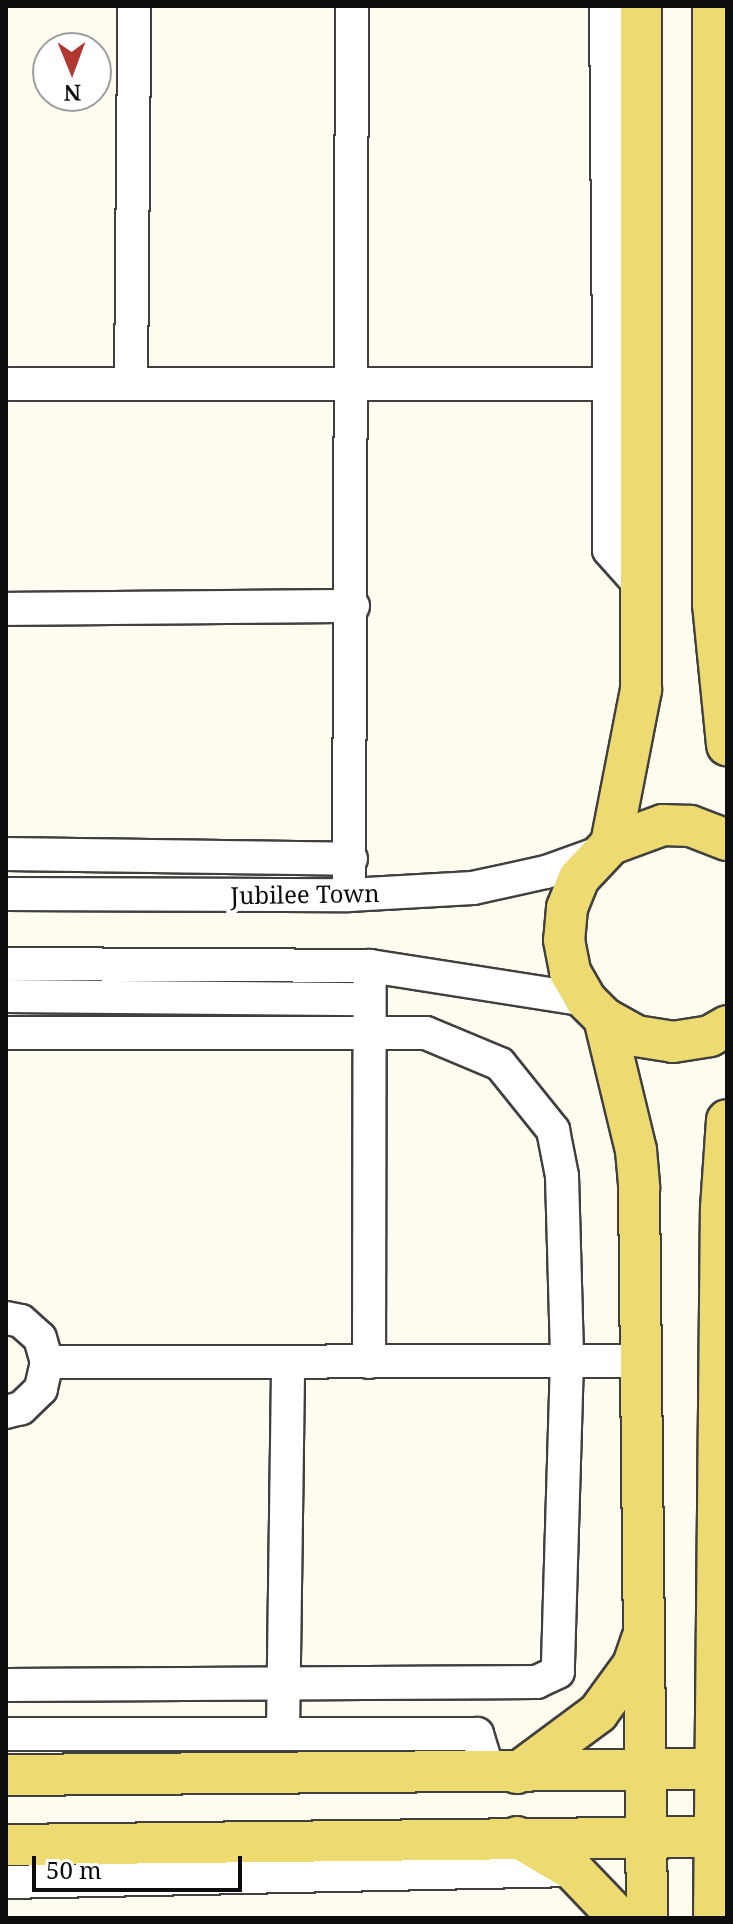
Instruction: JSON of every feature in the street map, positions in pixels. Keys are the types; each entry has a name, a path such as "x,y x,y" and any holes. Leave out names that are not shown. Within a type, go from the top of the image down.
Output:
{"main road":[{"path":"641,6 640,704 605,848 571,898 564,940 570,972 595,1009 636,1150 643,1361 647,1918"},
{"path":"713,6 720,604 727,745"},
{"path":"605,848 663,825 690,826 727,840"},
{"path":"595,1009 636,1036 673,1042 710,1036 727,1026"},
{"path":"714,1918 712,1769 727,1120"},
{"path":"503,1773 598,1713 633,1665 644,1632"},
{"path":"6,1775 648,1772 712,1769"},
{"path":"6,1845 645,1834 713,1837"},
{"path":"517,1837 573,1870 619,1918"}],"street":[{"path":"131,384 134,6"},
{"path":"349,895 353,606 350,387 352,6"},
{"path":"606,6 609,550 642,587"},
{"path":"6,384 350,387 609,384"},
{"path":"6,609 353,606"},
{"name":"Jubilee Town","path":"6,894 349,895 513,881 605,848"},
{"path":"6,854 351,859"},
{"path":"6,964 370,966 595,1009"},
{"path":"369,1362 370,966"},
{"path":"6,996 368,1015 426,1033 500,1064 553,1130 562,1176 567,1360 558,1672 537,1682 6,1685"},
{"path":"6,1033 368,1015"},
{"path":"6,1318 21,1321 40,1338 47,1362 41,1389 21,1408 6,1412"},
{"path":"47,1362 288,1366 369,1362 643,1361"},
{"path":"283,1731 288,1366"},
{"path":"6,1734 283,1731 477,1734 503,1773"},
{"path":"6,1882 573,1870"}]}
